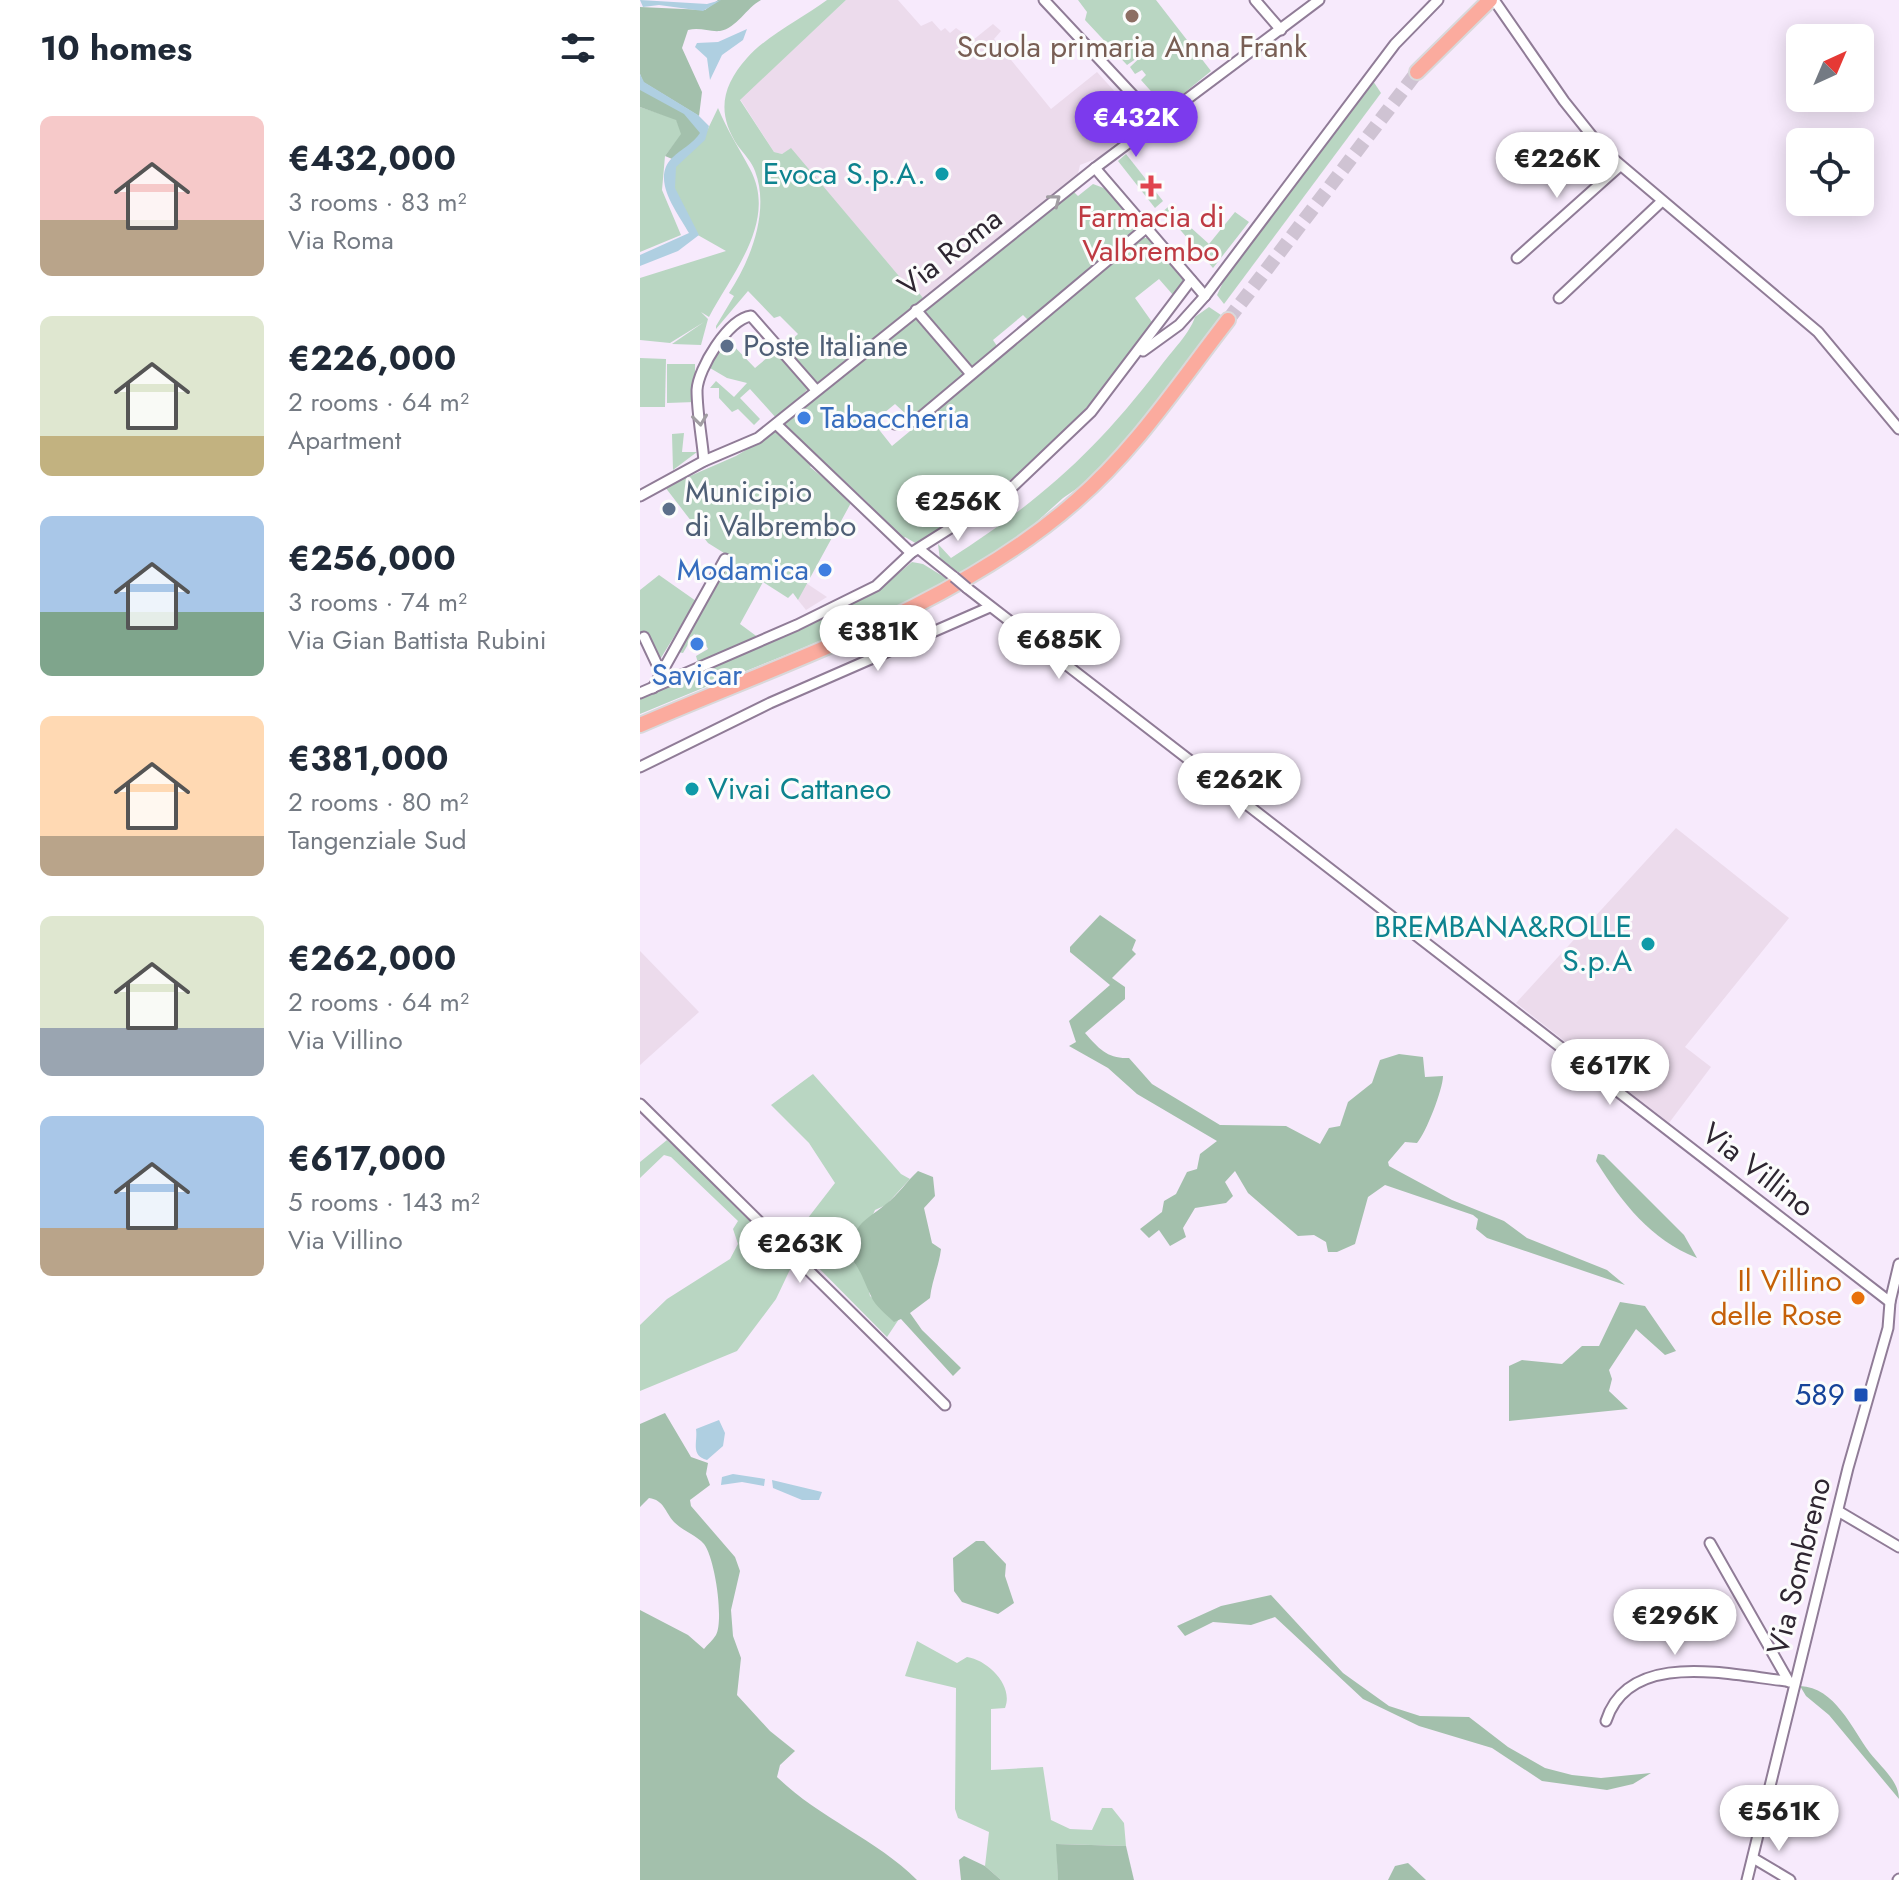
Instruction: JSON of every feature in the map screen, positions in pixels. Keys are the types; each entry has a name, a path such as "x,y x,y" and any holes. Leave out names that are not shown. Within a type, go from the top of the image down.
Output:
{"highway":[{"path":"1417,72 1495,2"},
{"path":"640,725 911,608 972,576 1028,540 1078,499 1130,447 1228,320"}],"street":[{"path":"1044,0 1158,122"},
{"path":"1255,0 1265,7 1281,30"},
{"name":"Via Roma","path":"640,496 704,461 758,438 1095,168 1319,0"},
{"path":"1133,357 1179,325 1205,296 1395,44 1438,0"},
{"path":"1495,2 1590,136 1661,202 1818,332 1899,429"},
{"path":"1517,258 1620,166"},
{"path":"1095,168 1205,296"},
{"path":"1559,298 1661,202"},
{"path":"895,424 916,421 1146,228"},
{"path":"640,693 797,625 876,586 915,551 1006,493 1038,466 1091,412 1191,280"},
{"path":"916,310 971,374"},
{"path":"704,461 699,379 725,334 743,317 751,316 816,390"},
{"name":"Via Villino","path":"776,424 915,551 1893,1308"},
{"path":"653,688 725,559"},
{"path":"640,767 770,703 990,607"},
{"path":"644,637 661,673"},
{"path":"640,1104 945,1405"},
{"name":"Via Sombreno","path":"1747,1880 1790,1682 1888,1328 1899,1264"},
{"path":"1838,1511 1899,1547"},
{"path":"1710,1543 1790,1682"},
{"path":"1606,1721 1612,1702 1642,1679 1656,1674 1721,1675 1790,1682"},
{"path":"1753,1858 1790,1880"}],"shaded area":[{"path":"846,0 898,0 921,26 932,21 941,31 945,28 950,33 956,28 973,40 993,24 1001,31 994,39 1051,109 1097,72 1127,105 1131,102 1144,120 1098,158 1080,165 1077,178 923,298 908,279 904,282 791,149 782,154 774,152 740,99"},
{"path":"806,583 827,597 806,610 798,600"},
{"path":"1676,828 1789,918 1685,1047 1711,1067 1669,1123 1516,1003"},
{"path":"640,951 699,1012 640,1065"}],"green space":[{"path":"718,0 761,0 726,29 688,30 682,48 702,92 699,116 643,82 640,74 640,7 705,10"},
{"path":"827,0 846,0 740,100 774,152 782,154 791,148 904,282 908,279 923,298 816,384 785,346 798,334 780,316 774,318 748,291 716,329 716,326 734,296 729,293 751,250 760,202 754,168 738,146 727,122 727,89 739,68 755,50"},
{"path":"1078,0 1156,0 1211,71 1166,108 1141,80 1146,75 1142,70 1135,74 1130,67 1146,52 1127,65 1085,20 1087,12"},
{"path":"1373,81 1381,93 1224,304 1217,295 1228,272"},
{"path":"640,86 688,111 706,133 677,161 665,156 681,134 676,120 640,107"},
{"path":"640,107 676,119 682,134 665,156 662,190 681,235 640,252"},
{"path":"718,108 757,188 759,208 749,246 709,317 701,312 708,319 701,345 672,344 704,322 670,343 640,340 640,278 726,251 696,234 674,198 671,171 704,137"},
{"path":"1126,154 1163,201 1155,208 1118,161"},
{"path":"1093,184 1109,190 1140,228 1028,320 1023,315 993,340 997,346 916,416 908,416 895,404 873,422 892,446 1143,238 1150,238 1186,280 1173,295 1159,279 1135,298 1152,322 1117,372 1047,453 926,541 917,544 905,537 901,541 866,507 869,504 784,424 1073,191 1078,196"},
{"path":"1168,207 1209,244 1235,212 1249,222 1213,268 1170,218 1160,214"},
{"path":"1209,307 1221,315 1133,433 1085,483 1063,498 1021,536 961,574 940,560 938,544 951,558 1012,516 1065,473 1113,425 1180,342 1195,317"},
{"path":"726,338 755,368 774,352 809,388 777,419 750,389 740,398 760,419 754,425 738,409 732,412 719,398 719,388 710,388 716,381 734,397 747,383 727,378 710,368 714,350"},
{"path":"640,358 666,359 665,407 640,407"},
{"path":"667,364 695,364 695,402 667,403"},
{"path":"777,431 813,464 810,467 852,501 798,600 793,593 788,598 763,582 740,624 759,638 698,663 696,656 708,649 703,639 694,634 683,653 678,652 732,558 708,543 665,487 736,456"},
{"path":"684,433 682,452 697,452 673,470 672,434"},
{"path":"912,562 923,564 949,580 835,635 640,714 640,698 810,625 881,588"},
{"path":"659,575 696,601 659,661 646,633 640,636 640,590"},
{"path":"1100,915 1136,940 1132,950 1136,954 1112,978 1125,987 1125,999 1085,1033 1104,1052 1129,1058 1152,1084 1220,1125 1286,1126 1320,1144 1329,1128 1340,1126 1348,1102 1372,1083 1380,1060 1399,1054 1423,1057 1425,1077 1443,1076 1440,1091 1421,1138 1417,1143 1405,1142 1388,1162 1389,1166 1452,1200 1504,1221 1527,1238 1607,1270 1625,1285 1487,1238 1476,1229 1478,1219 1473,1215 1385,1185 1368,1197 1355,1244 1337,1252 1328,1252 1326,1242 1314,1235 1298,1236 1248,1193 1235,1171 1225,1182 1233,1196 1226,1203 1195,1208 1183,1228 1186,1237 1170,1246 1159,1230 1149,1238 1140,1229 1162,1212 1164,1201 1176,1194 1187,1172 1197,1169 1200,1154 1217,1141 1137,1094 1108,1068 1069,1046 1076,1042 1069,1021 1110,985 1070,952 1070,947"},
{"path":"813,1074 901,1174 910,1179 886,1205 875,1210 852,1260 866,1278 870,1296 899,1319 887,1337 791,1240 835,1183 809,1143 771,1105"},
{"path":"667,1140 795,1259 776,1299 737,1351 640,1391 640,1325 667,1299 730,1259 738,1244 733,1229 738,1221 671,1157 664,1155 640,1178 640,1162"},
{"path":"1598,1154 1604,1155 1684,1235 1697,1258 1665,1241 1627,1206 1596,1161"},
{"path":"918,1171 933,1177 935,1196 924,1208 932,1243 941,1249 930,1298 910,1313 922,1330 961,1368 953,1376 901,1319 894,1322 878,1307 852,1260 856,1231"},
{"path":"1620,1302 1645,1306 1676,1351 1665,1355 1636,1329 1609,1370 1612,1379 1609,1391 1628,1409 1509,1421 1509,1366 1522,1360 1562,1364 1582,1346 1599,1346"},
{"path":"665,1413 691,1457 708,1463 706,1474 710,1485 690,1500 691,1506 735,1557 740,1571 731,1610 733,1636 741,1658 737,1695 770,1731 795,1751 780,1765 777,1777 811,1805 884,1852 917,1880 640,1880 640,1610 688,1635 704,1649 716,1635 719,1616 715,1575 704,1544 674,1522 658,1501 649,1498 640,1507 640,1424"},
{"path":"976,1541 984,1541 1006,1564 1005,1576 1014,1603 998,1614 962,1602 954,1591 953,1558"},
{"path":"1271,1595 1343,1673 1389,1706 1420,1716 1469,1717 1508,1747 1545,1768 1572,1775 1601,1778 1651,1773 1633,1784 1607,1790 1542,1781 1492,1748 1419,1726 1363,1699 1275,1617 1251,1625 1213,1622 1185,1636 1177,1626 1221,1606"},
{"path":"917,1641 957,1663 967,1657 975,1659 991,1669 1002,1683 1006,1691 1005,1708 991,1709 991,1770 1043,1767 1051,1820 1070,1829 1092,1830 1102,1808 1112,1808 1124,1823 1126,1846 1057,1844 1058,1880 1001,1880 985,1866 989,1832 958,1818 955,1809 956,1688 905,1676"},
{"path":"1800,1686 1812,1688 1833,1701 1893,1780 1899,1799 1829,1715 1806,1696"},
{"path":"1056,1844 1126,1846 1134,1880 1058,1880"},
{"path":"964,1856 985,1866 1001,1880 961,1880 959,1860"},
{"path":"1408,1863 1426,1880 1388,1880 1395,1866"}],"water":[{"path":"640,0 707,4 721,0 703,11 659,5 643,7"},
{"path":"747,29 743,40 722,55 710,80 707,58 695,47 697,43 718,42"},
{"path":"640,74 644,82 698,115 709,126 705,140 676,167 675,188 699,235 678,251 640,266 640,255 689,233 668,197 664,176 672,158 700,133 684,114 640,90"},
{"path":"719,1420 725,1433 723,1446 707,1460 698,1455 696,1429"},
{"path":"733,1474 765,1479 764,1486 742,1482 721,1485 722,1477"},
{"path":"772,1480 822,1492 819,1500 802,1500 773,1488"}],"tunnel":[{"path":"1228,320 1417,72"}],"place":[{"name":"Scuola primaria Anna Frank","path":"1132,16"},
{"name":"Evoca S.p.A.","path":"942,174"},
{"name":"Farmacia di Valbrembo","path":"1151,186"},
{"name":"Poste Italiane","path":"727,346"},
{"name":"Tabaccheria","path":"804,418"},
{"name":"Municipio di Valbrembo","path":"669,509"},
{"name":"Modamica","path":"825,570"},
{"name":"Savicar","path":"697,644"},
{"name":"Vivai Cattaneo","path":"692,789"},
{"name":"BREMBANA&ROLLE S.p.A","path":"1648,944"},
{"name":"Il Villino delle Rose","path":"1858,1298"},
{"name":"589","path":"1861,1395"}]}
